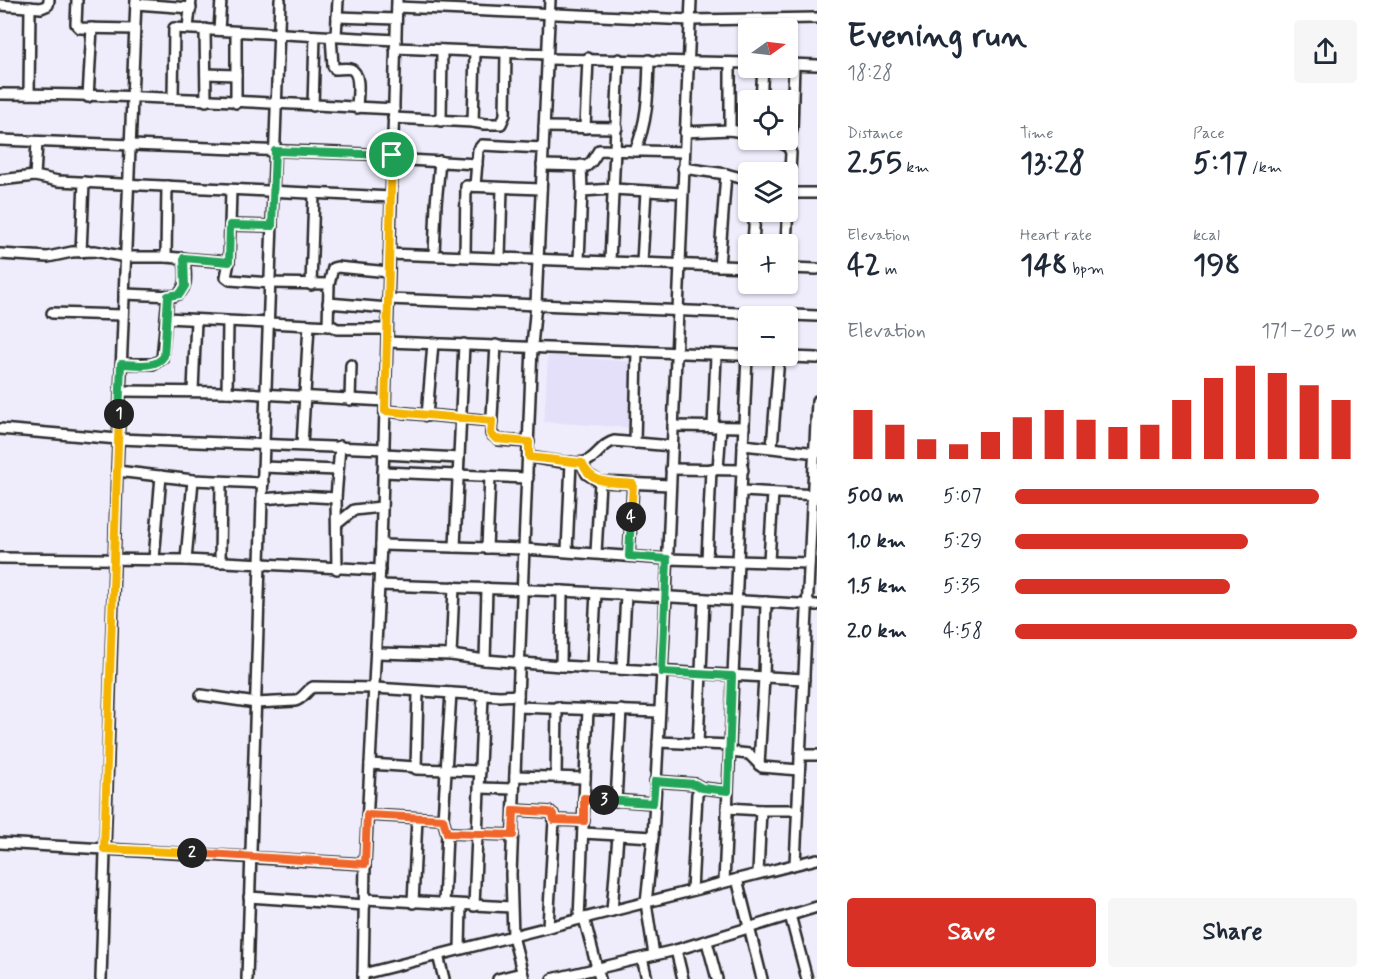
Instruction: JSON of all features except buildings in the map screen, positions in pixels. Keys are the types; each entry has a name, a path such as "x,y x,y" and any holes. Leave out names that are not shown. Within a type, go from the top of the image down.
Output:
{"street":[{"path":"0,5 45,7 49,0"},
{"path":"77,0 76,24 80,28 135,29"},
{"path":"219,30 221,0"},
{"path":"247,979 280,0"},
{"path":"338,0 333,66 335,69 350,69 355,73 357,108"},
{"path":"498,979 523,976 513,936 511,907 514,776 532,346 536,304 550,0"},
{"path":"654,955 646,903 653,837 653,803 666,598 691,0"},
{"path":"101,979 118,438 136,2 191,4 188,28"},
{"path":"817,18 690,20 549,14 397,3 381,545 367,815 363,976 460,949 817,859"},
{"path":"29,94 30,7"},
{"path":"337,17 396,19"},
{"path":"88,97 92,28"},
{"path":"173,98 174,28 334,36 442,50 738,63"},
{"path":"205,28 206,101"},
{"path":"236,32 236,103"},
{"path":"313,106 315,36"},
{"path":"441,121 442,50"},
{"path":"473,122 475,52"},
{"path":"0,94 173,98 357,108 441,121 501,124 504,120 506,52"},
{"path":"585,128 588,58"},
{"path":"610,261 620,59"},
{"path":"635,151 643,134 647,109 649,60"},
{"path":"730,63 730,130"},
{"path":"798,64 817,65"},
{"path":"206,74 236,75"},
{"path":"544,127 617,128"},
{"path":"685,132 738,131"},
{"path":"0,140 275,151 477,164"},
{"path":"34,176 37,142"},
{"path":"475,186 478,150 485,144 543,148"},
{"path":"542,165 587,166 599,150 684,152"},
{"path":"434,255 440,161"},
{"path":"579,259 581,165"},
{"path":"683,168 738,177"},
{"path":"719,266 726,174"},
{"path":"0,180 34,176 58,181 391,197"},
{"path":"81,252 84,182"},
{"path":"166,257 167,186"},
{"path":"465,256 466,186 541,189"},
{"path":"500,257 502,188"},
{"path":"582,191 613,189 682,193"},
{"path":"231,190 229,262 226,274 230,280 270,284 329,284"},
{"path":"642,262 646,191"},
{"path":"798,194 817,193"},
{"path":"311,285 314,194"},
{"path":"230,225 272,226"},
{"path":"0,254 48,256 94,251 126,257 166,257 229,262"},
{"path":"389,254 579,259 738,267"},
{"path":"124,294 168,296 180,294 185,286 184,258"},
{"path":"327,326 330,271 333,268 389,272"},
{"path":"798,268 817,269"},
{"path":"121,364 153,364 162,359 168,296"},
{"path":"328,303 536,304 817,316"},
{"path":"52,312 123,315"},
{"path":"166,318 332,326 337,329 387,329"},
{"path":"193,391 196,320"},
{"path":"227,392 228,322"},
{"path":"302,445 309,325"},
{"path":"387,342 738,356"},
{"path":"427,416 433,343"},
{"path":"455,547 464,344"},
{"path":"496,345 491,434 496,439 529,442"},
{"path":"635,443 638,351"},
{"path":"707,560 717,427 716,355"},
{"path":"798,358 817,358"},
{"path":"350,400 351,365"},
{"path":"724,882 747,366"},
{"path":"772,447 778,366"},
{"path":"120,391 227,392 350,400 427,416 492,421"},
{"path":"795,864 805,649 812,605 817,401"},
{"path":"673,426 744,427"},
{"path":"0,429 118,438 340,446 459,458"},
{"path":"529,457 582,463 609,442 672,446"},
{"path":"743,445 816,453"},
{"path":"338,569 336,498 340,446"},
{"path":"567,551 571,462"},
{"path":"582,463 587,474 600,482 670,485"},
{"path":"263,467 338,470"},
{"path":"671,469 743,470"},
{"path":"117,471 193,480 263,483"},
{"path":"383,472 528,478"},
{"path":"154,559 161,476"},
{"path":"488,548 490,477"},
{"path":"186,560 193,480"},
{"path":"220,562 221,482"},
{"path":"596,553 600,482"},
{"path":"629,556 633,484"},
{"path":"742,491 773,493 815,500"},
{"path":"769,561 773,493"},
{"path":"262,498 299,496 336,498"},
{"path":"338,524 354,510 381,507"},
{"path":"381,545 567,551 667,559 769,561 812,566"},
{"path":"0,558 186,560 380,570"},
{"path":"379,585 562,591 812,605"},
{"path":"452,655 454,587"},
{"path":"485,660 487,588"},
{"path":"561,666 562,591"},
{"path":"592,668 596,594"},
{"path":"622,669 626,595"},
{"path":"698,744 704,599"},
{"path":"759,765 766,602"},
{"path":"805,649 817,650"},
{"path":"377,653 452,655 561,666 804,679"},
{"path":"201,695 256,703 299,700 313,687 375,688 483,696 519,695"},
{"path":"415,767 418,692"},
{"path":"444,904 447,833 443,819 451,693"},
{"path":"474,906 483,696"},
{"path":"518,707 659,712"},
{"path":"556,777 557,708"},
{"path":"588,709 581,918 600,979"},
{"path":"616,801 621,710"},
{"path":"658,742 730,748 749,754 762,767 799,770"},
{"path":"800,754 817,756"},
{"path":"370,764 415,767 418,770 480,771"},
{"path":"514,776 585,778"},
{"path":"655,781 695,784 702,788 728,791"},
{"path":"480,788 514,789"},
{"path":"692,890 697,794 702,788"},
{"path":"584,798 653,803"},
{"path":"727,808 797,810"},
{"path":"514,810 553,814 548,927"},
{"path":"758,873 761,810"},
{"path":"367,815 443,819"},
{"path":"413,903 417,818"},
{"path":"554,820 584,821"},
{"path":"447,833 513,835"},
{"path":"583,833 653,837"},
{"path":"612,910 618,836"},
{"path":"0,843 365,864"},
{"path":"737,879 762,979"},
{"path":"249,897 511,907"},
{"path":"460,949 461,905"},
{"path":"558,978 707,942 749,926 817,907"},
{"path":"790,915 807,979"},
{"path":"707,942 717,979"},
{"path":"676,950 683,979"},
{"path":"438,955 444,979"},
{"path":"642,958 647,979"}],"shaded area":[{"path":"548,355 635,362 635,428 544,422"}],"route":[{"path":"275,151 392,155 385,411 492,421 491,434 494,438 529,442 529,457 582,463 587,474 600,482 633,484 629,556 667,559 662,672 732,676 728,791 702,788 695,784 655,781 653,803 584,798 584,821 554,820 553,814 549,812 514,810 513,835 447,833 443,819 367,815 365,864 104,849 121,364 153,364 158,363 164,356 168,296 180,294 183,291 185,286 184,258 229,262 230,225 272,226 275,151"}]}
